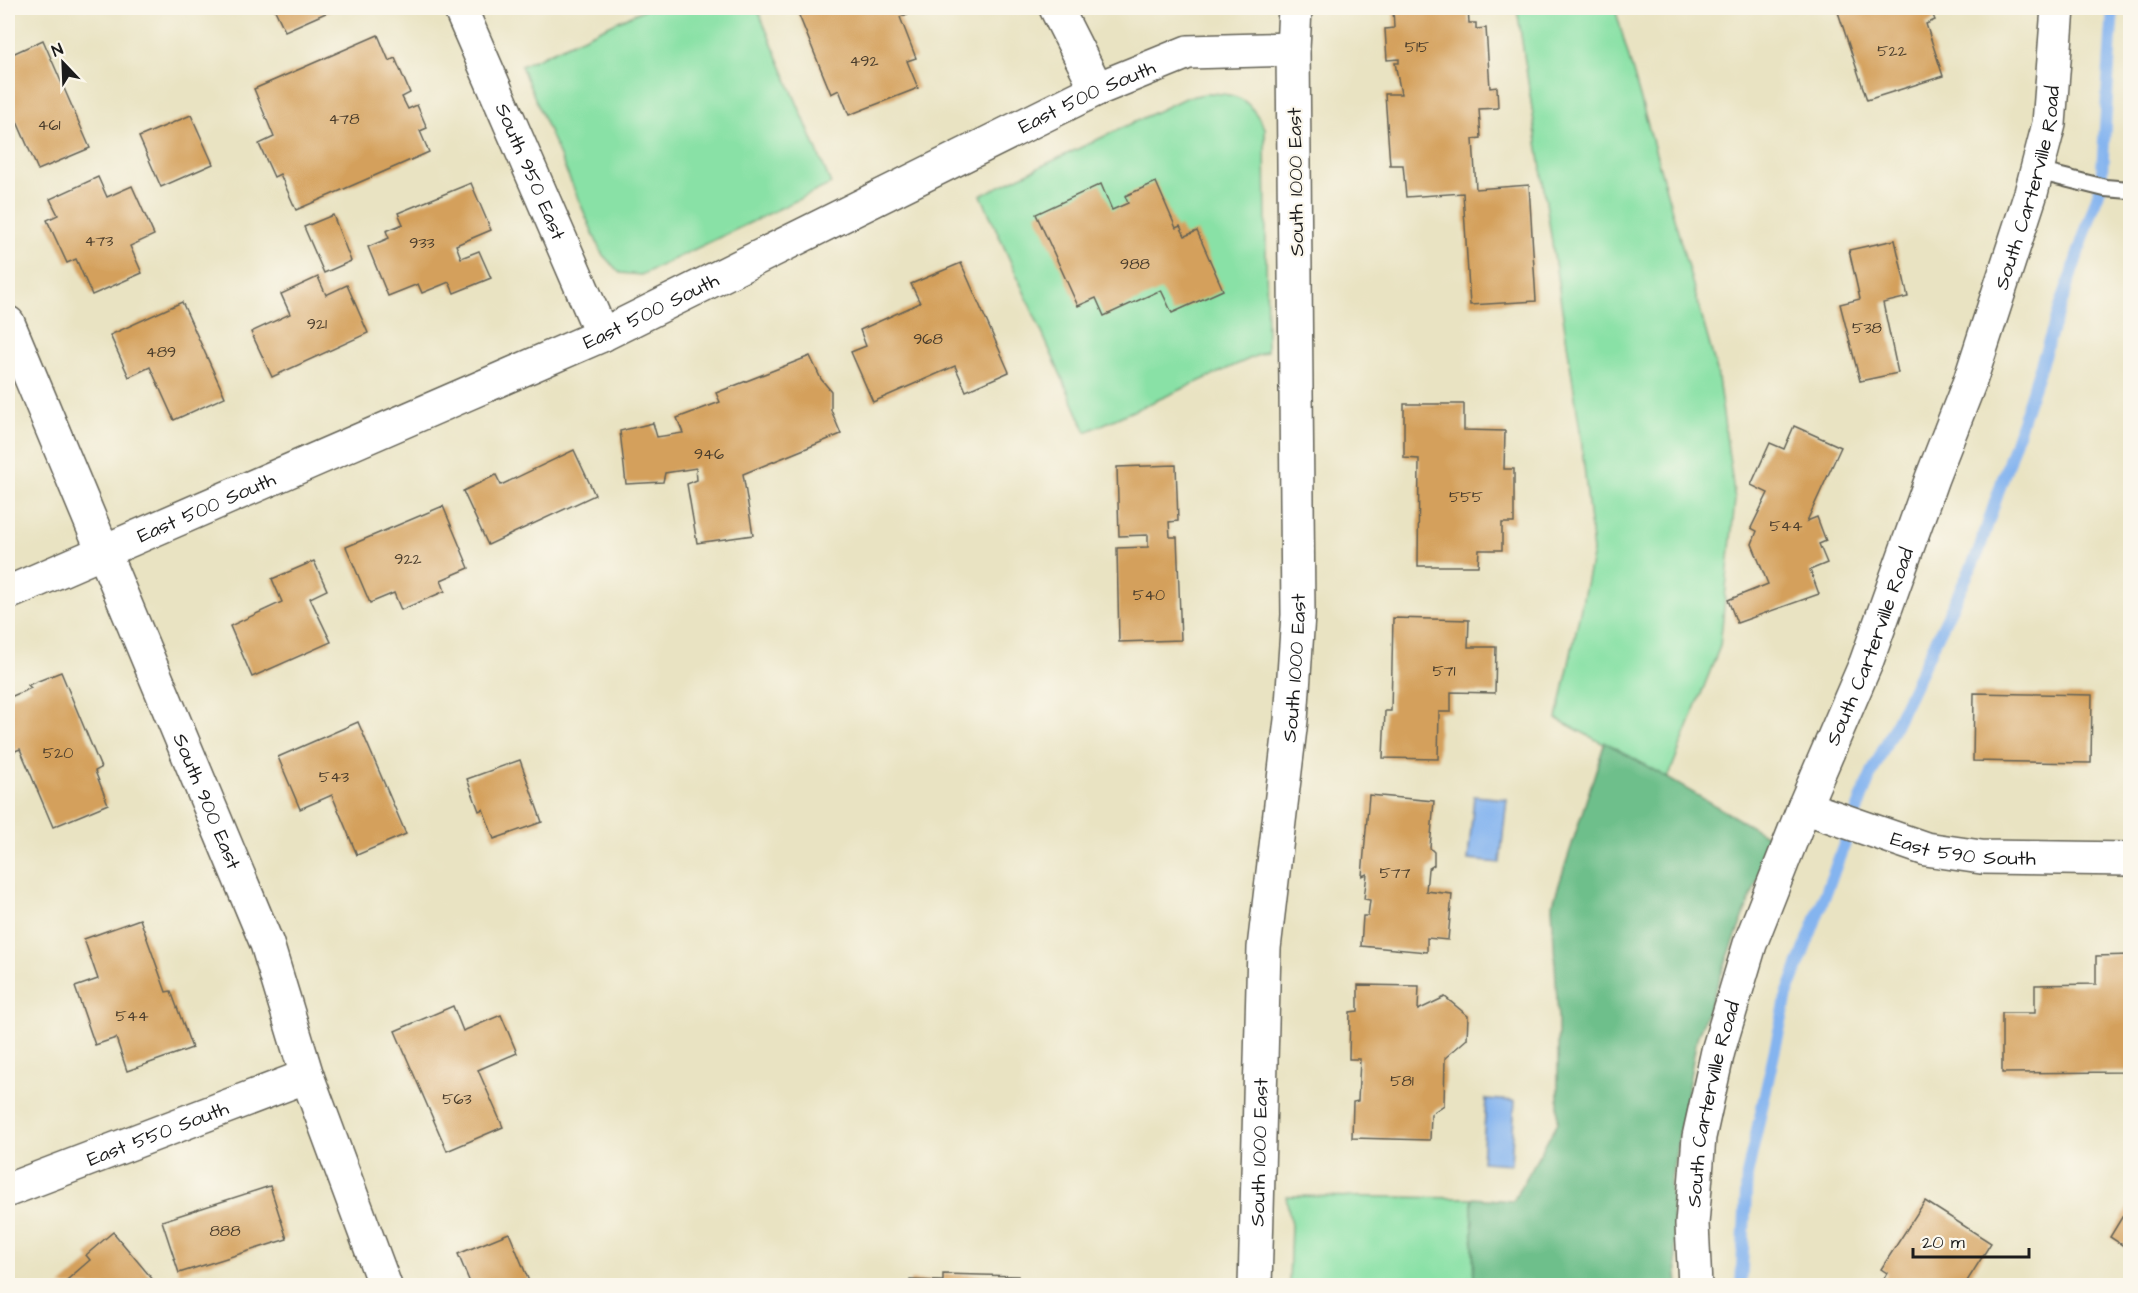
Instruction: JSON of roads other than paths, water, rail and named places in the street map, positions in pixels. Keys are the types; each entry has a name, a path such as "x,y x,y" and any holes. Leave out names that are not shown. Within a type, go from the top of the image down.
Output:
{"street":[{"name":"South 950 East","path":"460,8 602,335"},
{"path":"1056,8 1097,89"},
{"name":"South 1000 East","path":"1255,1286 1264,948 1291,720 1298,615 1293,49 1295,8"},
{"name":"South Carterville Road","path":"1695,1286 1692,1224 1699,1137 1718,1051 1750,944 1804,807 1866,663 1932,478 1970,381 2037,171 2049,124 2058,8"},
{"name":"East 500 South","path":"8,593 602,335 1097,89 1188,52 1293,49"},
{"name":"South 900 East","path":"8,323 267,944 308,1076 385,1286"},
{"name":"East 590 South","path":"1804,807 1926,849 1981,857 2130,859"},
{"name":"East 550 South","path":"8,1190 308,1076"}],"lane":[{"path":"2037,171 2111,189 2130,190"}],"water":[{"path":"1474,796 1507,799 1500,863 1468,860"},
{"path":"1486,1099 1515,1101 1511,1164 1482,1162"}],"waterway":[{"path":"1741,1286 1747,1175 1787,995 1869,779 1978,553 2101,185 2113,8"}]}
